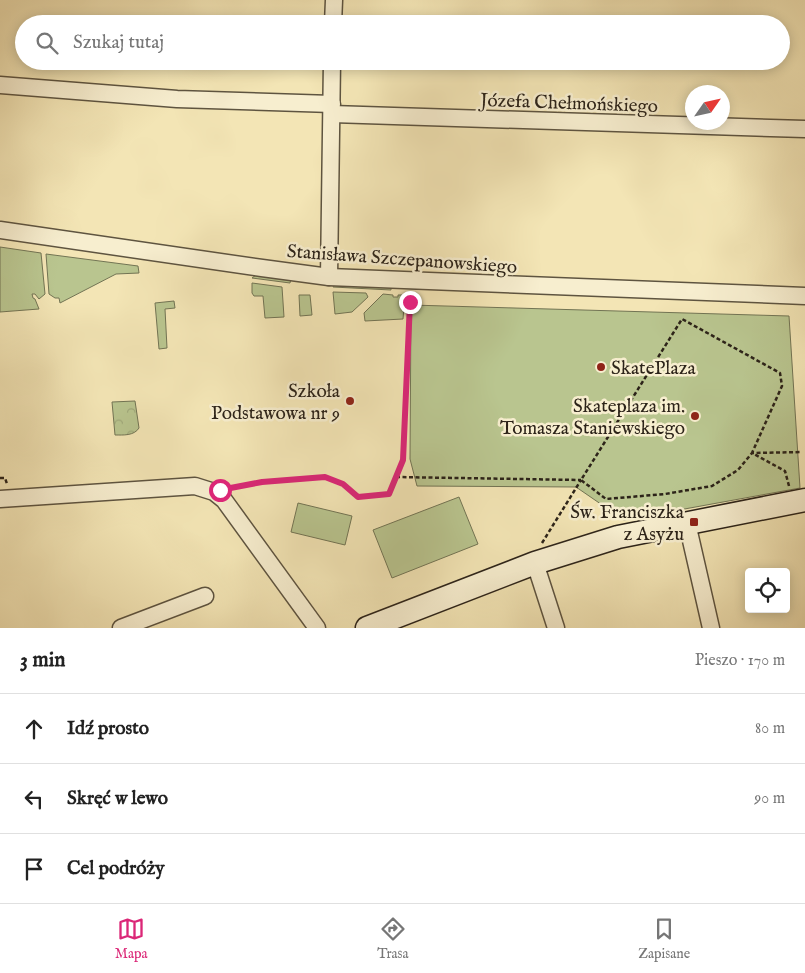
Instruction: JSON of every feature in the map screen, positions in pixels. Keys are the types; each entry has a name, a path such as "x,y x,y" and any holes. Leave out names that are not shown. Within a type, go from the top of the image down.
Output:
{"street":[{"path":"333,15 334,0"},
{"path":"329,277 332,70"},
{"name":"Józefa Chełmońskiego","path":"0,85 332,109 805,129"},
{"name":"Stanisława Szczepanowskiego","path":"0,230 329,277 805,296"},
{"path":"5,494 195,486 214,492 224,500 317,628"},
{"path":"367,628 536,556 688,523 797,494"},
{"path":"688,523 712,628"},
{"path":"536,556 556,628"},
{"path":"121,628 204,596"}],"path":[{"path":"229,488 262,482 325,477 343,484 358,497 389,494 403,460 410,302"},
{"path":"396,477 581,480 606,499 665,494 712,486 738,470 752,453 782,386 780,373 682,319 581,480 536,556"},
{"path":"752,453 802,452"},
{"path":"752,453 785,471 797,494"},
{"path":"0,478 5,478 5,494"}],"green space":[{"path":"0,247 41,253 45,294 39,299 35,294 32,294 39,309 0,312"},
{"path":"46,254 138,266 139,273 116,274 60,303 59,298 49,294"},
{"path":"256,275 291,279 290,283 252,278"},
{"path":"252,283 282,287 284,317 265,318 263,296 254,296 252,293"},
{"path":"334,284 391,287 391,290 333,287"},
{"path":"333,292 366,293 368,297 352,312 335,314"},
{"path":"383,294 393,295 393,297 405,295 403,319 365,321 364,313"},
{"path":"299,295 310,295 312,315 300,316"},
{"path":"174,301 175,308 165,309 167,348 159,349 155,303"},
{"name":"SkatePlaza","path":"411,305 789,316 800,488 624,520 576,487 417,486 410,459"},
{"path":"135,401 139,428 131,434 115,435 112,402"},
{"path":"459,497 478,544 392,578 373,530"},
{"path":"298,503 352,516 345,545 291,532"}],"place":[{"name":"SkatePlaza","path":"601,367"},
{"name":"Szkoła Podstawowa nr 9","path":"350,401"},
{"name":"Skateplaza im. Tomasza Staniewskiego","path":"695,416"},
{"name":"Św. Franciszka z Asyżu","path":"694,522"}],"route":[{"path":"220,490 262,482 325,477 343,484 358,497 389,494 403,460 410,302"}]}
